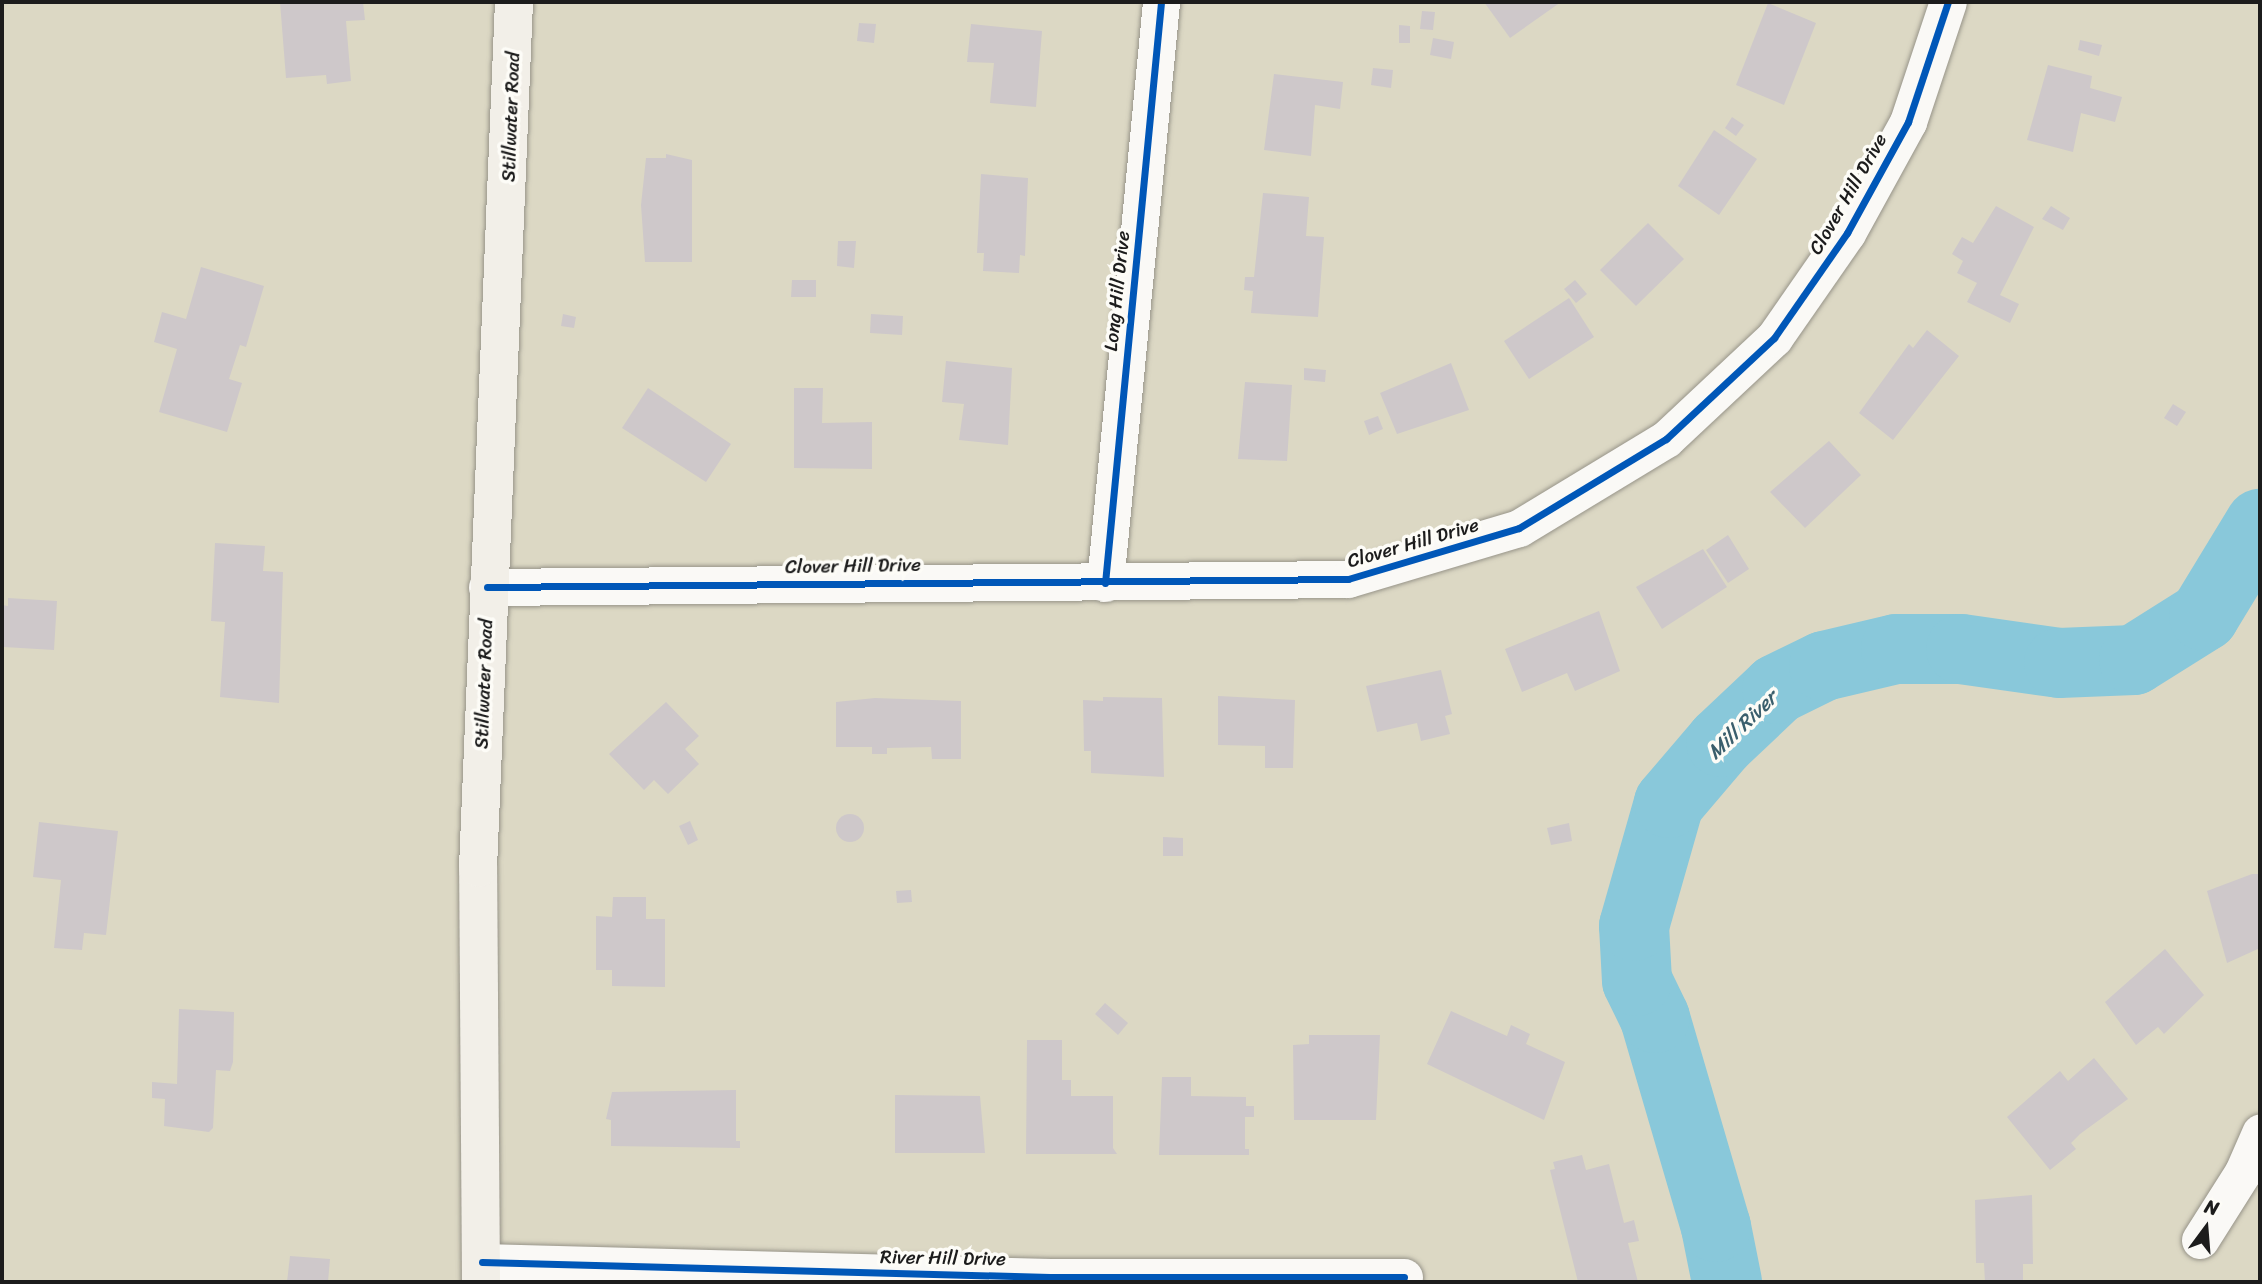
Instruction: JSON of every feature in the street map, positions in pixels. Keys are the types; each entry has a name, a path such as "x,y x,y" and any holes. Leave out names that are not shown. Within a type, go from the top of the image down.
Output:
{"main road":[{"name":"Stillwater Road","path":"482,1272 478,888 487,587 509,197 514,2"}],"street":[{"name":"Long Hill Drive","path":"1105,583 1161,2"},
{"name":"Clover Hill Drive","path":"487,587 890,580 1105,583 1348,579 1519,528 1666,439 1774,338 1847,233 1908,122 1948,2"},
{"path":"2200,1240 2244,1172 2260,1133"},
{"name":"River Hill Drive","path":"482,1272 1404,1277"}],"building":[{"path":"280,2 363,2 365,20 346,21 351,81 327,84 326,75 286,78"},
{"path":"1484,2 1561,2 1510,38"},
{"path":"1768,3 1816,23 1784,105 1736,85"},
{"path":"1422,11 1435,12 1433,30 1420,29"},
{"path":"859,23 876,24 874,43 857,41"},
{"path":"971,24 1042,31 1036,107 990,103 994,63 967,62"},
{"path":"1399,25 1410,26 1410,43 1399,43"},
{"path":"1433,38 1454,42 1451,59 1430,55"},
{"path":"2080,40 2102,45 2099,56 2078,50"},
{"path":"2048,65 2092,76 2090,88 2122,97 2115,122 2081,113 2073,152 2027,140"},
{"path":"1373,68 1393,70 1391,88 1371,85"},
{"path":"1274,74 1343,82 1340,109 1315,105 1311,156 1264,150"},
{"path":"1732,117 1744,125 1736,136 1725,128"},
{"path":"1714,130 1757,159 1719,215 1678,186"},
{"path":"666,154 692,160 692,262 645,262 641,205 646,158 666,158"},
{"path":"981,174 1028,178 1025,256 1020,255 1019,273 983,271 984,253 977,253"},
{"path":"1263,193 1309,197 1306,236 1324,237 1318,317 1251,313 1253,291 1244,290 1245,277 1254,277"},
{"path":"1996,206 2034,227 2000,295 2019,304 2010,323 1967,302 1977,283 1957,273 1963,261 1952,254 1962,237 1973,243"},
{"path":"2051,206 2070,218 2063,230 2042,219"},
{"path":"1648,223 1684,259 1636,306 1600,270"},
{"path":"838,241 856,241 854,268 837,266"},
{"path":"201,267 264,286 246,347 240,345 229,379 242,383 227,432 159,412 177,349 154,342 162,312 186,319"},
{"path":"792,280 816,280 816,297 791,297"},
{"path":"1575,280 1587,294 1576,303 1564,289"},
{"path":"1569,298 1594,337 1529,379 1504,341"},
{"path":"563,314 576,317 574,328 561,326"},
{"path":"871,314 903,316 902,335 870,333"},
{"path":"1927,330 1959,356 1893,440 1859,413 1909,344 1913,348"},
{"path":"946,361 1012,368 1008,445 959,440 964,404 942,402"},
{"path":"1451,363 1469,410 1397,434 1380,393"},
{"path":"1304,368 1326,370 1325,382 1304,380"},
{"path":"1245,382 1292,385 1287,461 1238,459"},
{"path":"648,388 731,444 706,482 622,428"},
{"path":"794,388 823,388 822,423 872,422 872,469 794,468"},
{"path":"2173,404 2186,412 2177,426 2164,418"},
{"path":"1378,416 1383,429 1369,435 1364,421"},
{"path":"1829,441 1861,475 1805,528 1770,492"},
{"path":"1728,535 1749,569 1728,583 1706,550"},
{"path":"215,543 265,546 263,571 283,572 279,703 220,697 225,622 211,621"},
{"path":"1703,549 1727,587 1662,629 1636,587"},
{"path":"8,598 57,601 54,650 4,647 2,605 8,606"},
{"path":"1599,611 1620,671 1575,691 1567,673 1522,692 1505,649"},
{"path":"1441,670 1452,714 1445,716 1450,734 1421,741 1417,723 1377,732 1366,686"},
{"path":"1218,696 1295,700 1293,768 1265,768 1265,746 1218,745"},
{"path":"1103,697 1162,698 1164,777 1091,773 1091,751 1084,751 1083,700 1103,701"},
{"path":"875,698 961,701 961,759 932,759 931,747 887,748 887,754 872,754 872,747 836,747 836,702"},
{"path":"666,702 699,736 685,749 699,764 668,794 654,780 644,790 609,754"},
{"path":"850,814 860,818 864,828 860,838 850,842 840,838 836,828 840,818"},
{"path":"690,821 698,840 688,845 679,826"},
{"path":"39,822 118,831 106,935 84,933 82,950 54,948 61,880 33,877"},
{"path":"1569,823 1572,841 1551,845 1547,828"},
{"path":"1163,837 1183,838 1183,856 1163,856"},
{"path":"2252,874 2260,874 2260,948 2227,963 2207,891"},
{"path":"911,890 912,902 897,903 896,891"},
{"path":"613,897 646,897 646,919 665,919 665,987 612,986 612,970 596,970 596,916 612,917"},
{"path":"2165,949 2204,995 2164,1034 2158,1027 2136,1045 2105,1002"},
{"path":"1105,1003 1128,1023 1118,1035 1095,1014"},
{"path":"179,1009 234,1012 233,1062 230,1071 216,1070 213,1128 209,1132 164,1126 165,1099 152,1098 152,1082 177,1084"},
{"path":"1451,1011 1507,1036 1511,1025 1530,1034 1526,1044 1565,1062 1544,1120 1427,1064"},
{"path":"1309,1035 1380,1035 1376,1120 1294,1120 1293,1045 1309,1044"},
{"path":"1027,1040 1062,1040 1062,1080 1071,1080 1071,1096 1113,1096 1113,1148 1117,1154 1026,1154"},
{"path":"2094,1058 2128,1099 2080,1134 2071,1143 2076,1149 2050,1170 2007,1117 2060,1071 2068,1081"},
{"path":"1162,1077 1191,1077 1191,1096 1246,1097 1246,1106 1254,1106 1254,1117 1245,1117 1245,1149 1249,1149 1249,1155 1159,1155"},
{"path":"736,1090 736,1141 740,1141 740,1148 611,1146 611,1120 606,1119 612,1092"},
{"path":"895,1095 980,1096 985,1153 895,1153"},
{"path":"1582,1155 1586,1170 1609,1164 1624,1223 1634,1220 1639,1241 1628,1243 1638,1282 1578,1282 1550,1170 1555,1169 1553,1162"},
{"path":"2032,1195 2033,1264 2023,1264 2023,1282 1985,1282 1984,1263 1976,1263 1975,1200"},
{"path":"290,1256 330,1259 328,1282 287,1282"}],"waterway":[{"name":"Mill River","path":"1727,1282 1716,1227 1655,1018 1637,981 1634,926 1669,803 1721,742 1777,689 1824,666 1896,649 1961,649 2059,663 2134,660 2204,616 2260,524"}],"cycle path":[{"path":"1105,583 1161,2"},
{"path":"487,587 1348,579 1519,528 1666,439 1774,338 1847,233 1908,122 1948,2"},
{"path":"482,1262 1050,1277 1404,1277"}]}
